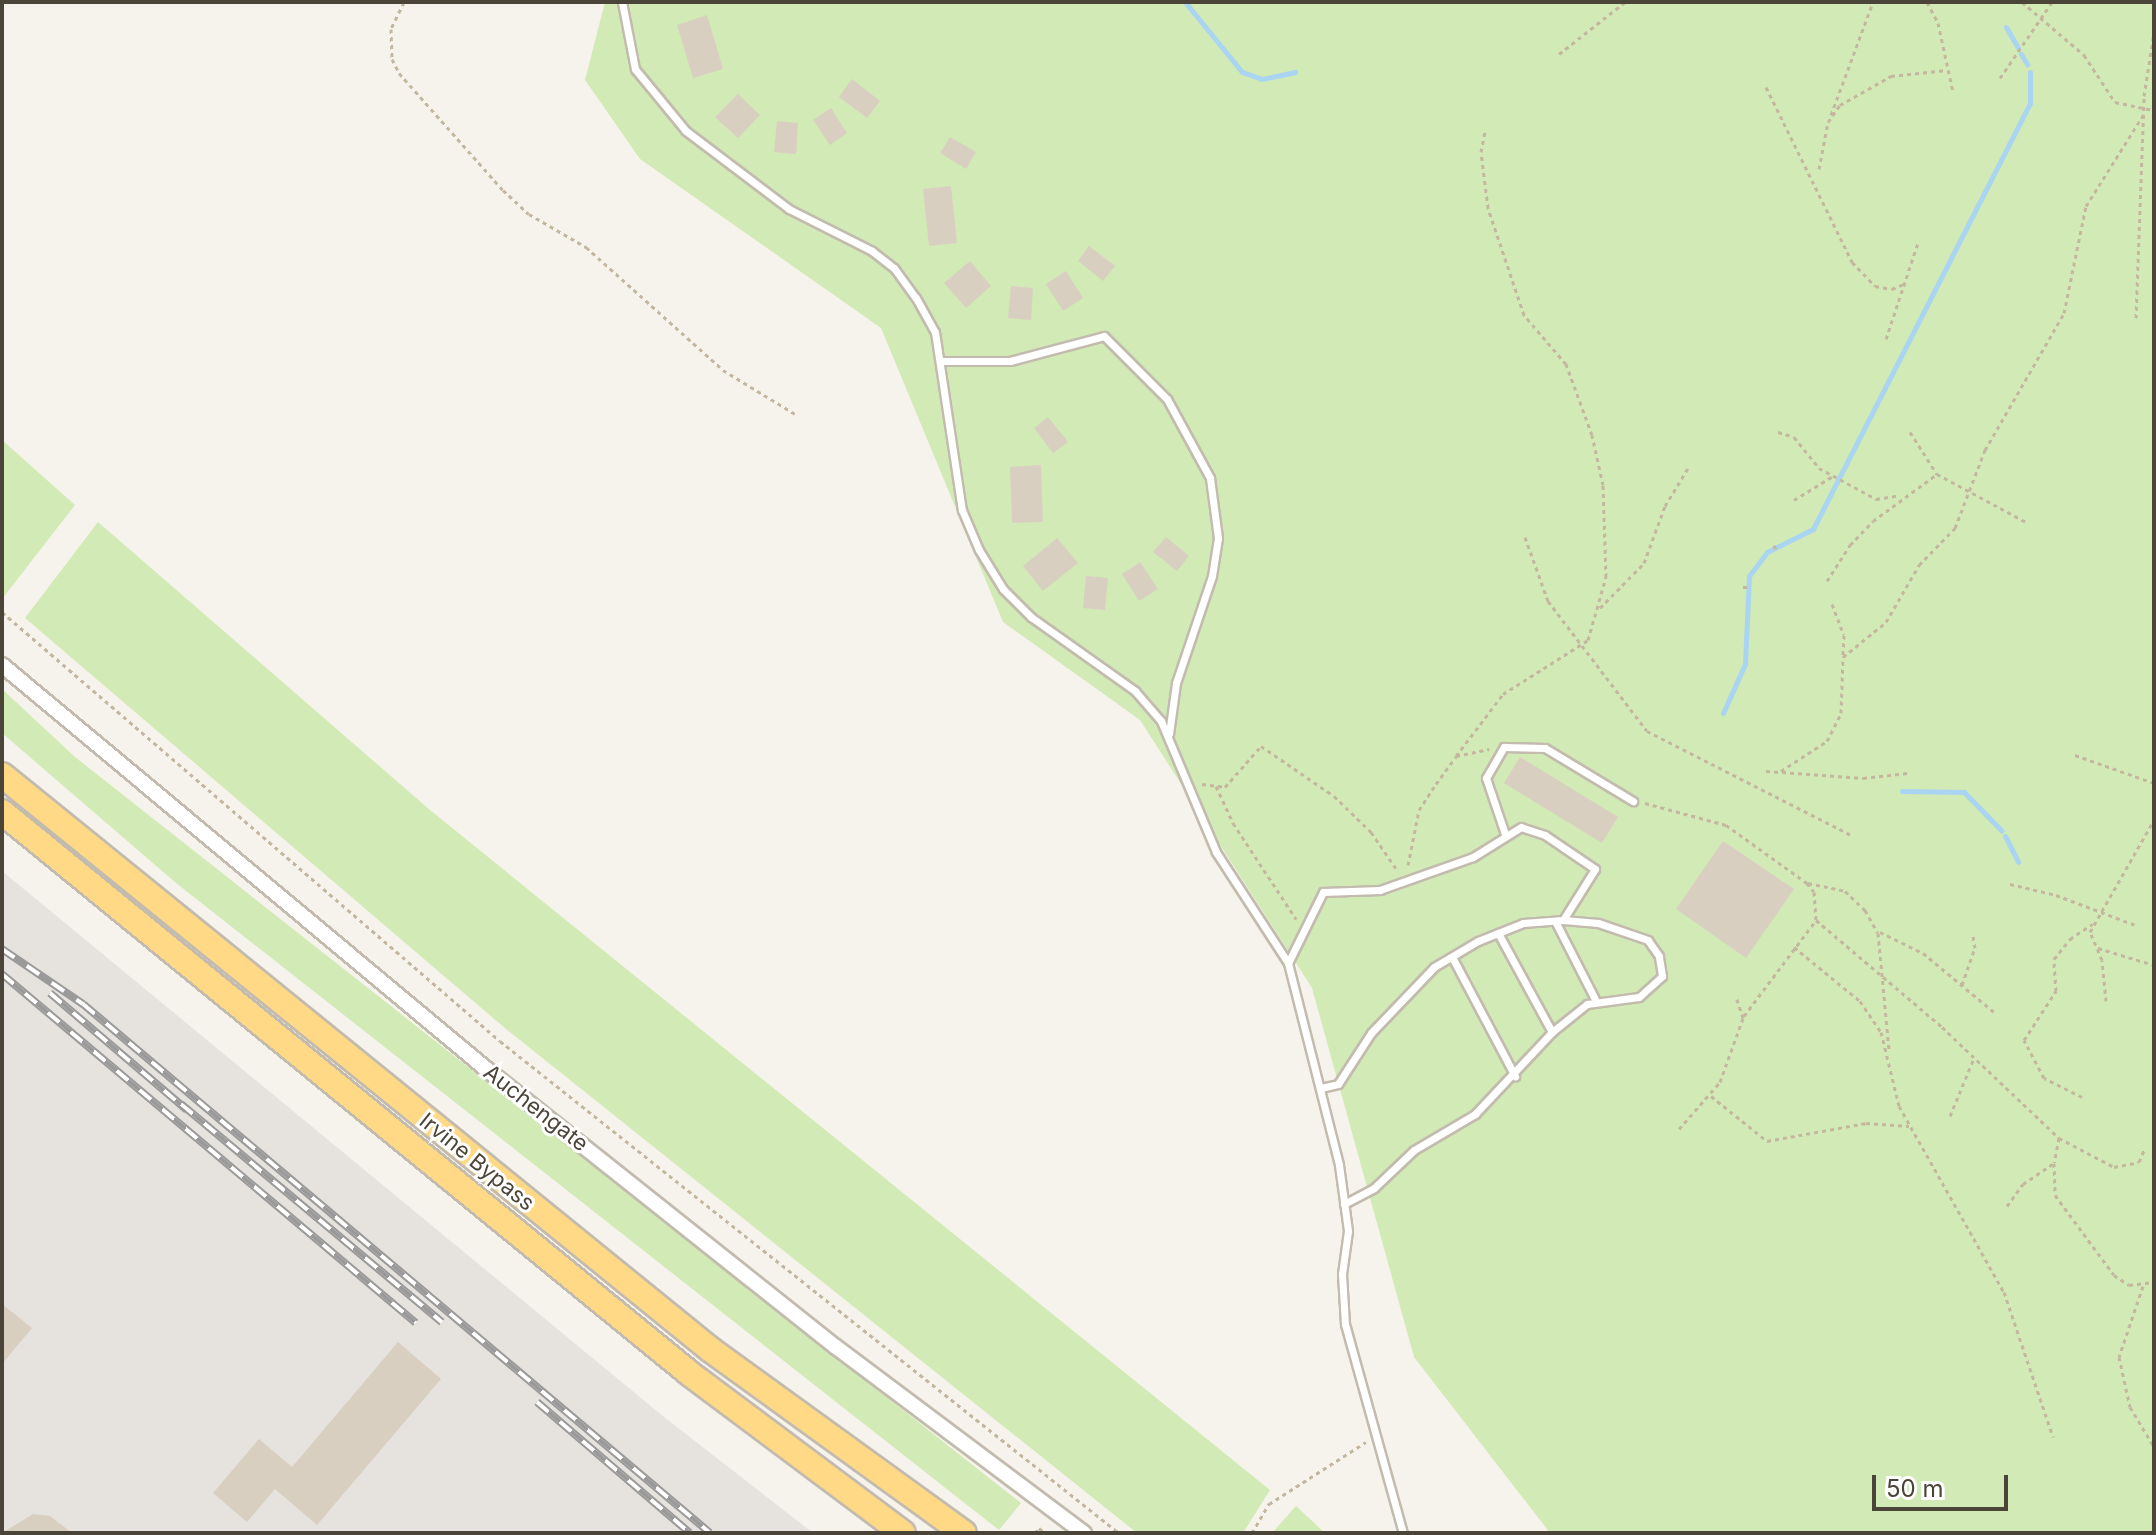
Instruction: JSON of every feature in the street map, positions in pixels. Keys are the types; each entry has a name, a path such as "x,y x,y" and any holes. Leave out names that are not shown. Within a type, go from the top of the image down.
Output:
{"highway":[{"name":"Irvine Bypass","path":"2,775 711,1350 964,1533"},
{"name":"Irvine Bypass","path":"2,812 689,1373 903,1533"}],"street":[{"name":"Auchengate","path":"2,665 485,1068 836,1347 1084,1533"}],"lane":[{"path":"622,2 628,49 652,96 737,175 894,268 935,332 962,510 979,550 1003,589 1031,617 1135,691 1168,736 1216,852 1288,963 1321,1088 1344,1204 1345,1324 1403,1533"},
{"path":"941,361 1010,361 1104,336 1155,384 1189,434 1210,478 1218,538 1212,576 1176,683 1168,736"},
{"path":"1505,834 1486,778 1504,747 1545,748 1633,801"},
{"path":"1288,963 1323,892 1380,890 1473,857 1505,834 1521,827 1545,835 1595,869 1559,921"},
{"path":"1559,921 1596,1001"},
{"path":"1321,1088 1338,1084 1398,1002 1452,957 1523,923 1559,921 1632,932 1648,940 1659,956 1662,976 1651,989 1639,997 1596,1001 1552,1032 1515,1076 1475,1114 1414,1150 1374,1188 1344,1204"},
{"path":"1498,933 1552,1032"},
{"path":"1452,957 1515,1076"}],"path":[{"path":"404,2 391,29 392,59 399,73 503,190 536,219 586,247 723,370 795,414"},
{"path":"1559,54 1625,2"},
{"path":"1819,169 1828,122 1873,2"},
{"path":"1927,2 1938,23 1953,92"},
{"path":"2022,2 2084,55 2115,102 2144,112 2154,110"},
{"path":"2000,78 2043,20 2052,2"},
{"path":"2136,318 2144,112 2154,32"},
{"path":"1828,122 1840,105 1875,83 1905,73 1947,70"},
{"path":"1766,87 1852,262 1875,286 1892,289 1906,283"},
{"path":"1843,657 1886,622 1919,565 1955,528 1971,494 1985,450 2064,313 2086,206 2144,112"},
{"path":"1404,880 1419,810 1503,694 1581,646 1599,610 1606,577 1600,465 1574,378 1524,315 1497,237 1484,186 1485,132"},
{"path":"1886,339 1918,243"},
{"path":"1778,432 1794,437 1819,468 1876,499 1904,494"},
{"path":"1910,432 1937,474 2028,523"},
{"path":"1599,610 1644,563 1665,506 1688,468"},
{"path":"1827,581 1850,545 1904,494 1937,474"},
{"path":"1794,500 1833,476"},
{"path":"1525,537 1548,601 1647,731 1853,836"},
{"path":"1781,771 1827,741 1836,727 1844,635 1832,604"},
{"path":"2,612 500,1041 1119,1533"},
{"path":"1186,782 1225,787 1261,746 1334,796 1371,832 1404,880"},
{"path":"1456,756 1504,747"},
{"path":"2075,755 2154,783"},
{"path":"1766,771 1863,778 1908,773"},
{"path":"1216,786 1233,823 1303,933"},
{"path":"1633,801 1726,825 1807,883 1814,892 1816,920 1743,1018 1711,1096 1679,1129"},
{"path":"2154,820 2097,913 2092,924 2091,940 2098,948 2154,965"},
{"path":"1807,883 1845,891 1865,910 1876,929 1884,980 1893,1086 1909,1126 2004,1292 2053,1437"},
{"path":"2010,884 2056,895 2138,926"},
{"path":"1816,920 1974,1058 2059,1138 2114,1167 2139,1162 2145,1148"},
{"path":"2082,1097 2044,1078 2024,1040 2056,991 2054,959 2070,939 2092,924"},
{"path":"1876,929 1923,953 1994,1012"},
{"path":"1962,987 1963,971 1975,948 1973,936"},
{"path":"1794,947 1860,1001 1890,1052"},
{"path":"2098,948 2106,1001"},
{"path":"1737,999 1743,1018"},
{"path":"1950,1116 1974,1058"},
{"path":"1711,1096 1767,1141 1866,1123 1909,1126"},
{"path":"2059,1138 2054,1163 2055,1195 2078,1230 2114,1275 2129,1285 2143,1286 2154,1282"},
{"path":"2007,1206 2023,1184 2054,1163"},
{"path":"2143,1286 2119,1357 2130,1407 2154,1447"},
{"path":"1252,1533 1269,1504 1376,1436"},
{"path":"1035,1533 1039,1528 1045,1533"}],"shaded area":[{"path":"2,871 664,1417 813,1533 2,1533"}],"green space":[{"path":"605,2 2154,2 2154,1533 1550,1533 1414,1357 1312,988 1140,720 1003,622 881,328 640,159 585,80"},
{"path":"2,440 75,505 2,599"},
{"path":"98,522 430,810 1270,1490 1243,1533 1137,1533 506,1029 25,618"},
{"path":"2,689 75,757 1021,1503 999,1530 176,883 2,733"},
{"path":"1296,1506 1325,1533 1272,1533"}],"building":[{"path":"707,15 723,69 693,78 677,25"},
{"path":"852,79 880,101 867,118 839,97"},
{"path":"738,94 760,115 738,138 715,117"},
{"path":"831,108 847,133 830,145 813,120"},
{"path":"777,121 798,123 796,154 774,152"},
{"path":"950,137 976,152 966,169 940,153"},
{"path":"951,186 957,243 929,246 923,189"},
{"path":"1089,246 1115,266 1103,281 1078,261"},
{"path":"970,261 991,286 966,308 944,283"},
{"path":"1066,271 1083,298 1063,311 1046,284"},
{"path":"1011,286 1033,288 1031,320 1008,318"},
{"path":"1048,417 1068,442 1053,453 1034,428"},
{"path":"1041,465 1043,522 1012,523 1010,467"},
{"path":"1166,537 1189,556 1177,571 1153,552"},
{"path":"1057,538 1078,563 1043,591 1023,566"},
{"path":"1140,562 1158,589 1139,601 1122,574"},
{"path":"1086,576 1108,578 1105,610 1083,608"},
{"path":"1520,757 1618,817 1602,843 1504,783"},
{"path":"1723,841 1794,889 1746,958 1676,909"},
{"path":"2,1304 32,1328 2,1364"},
{"path":"398,1342 441,1379 317,1525 275,1489 247,1522 213,1493 259,1439 292,1467"},
{"path":"33,1514 50,1516 72,1533 2,1533"}],"waterway":[{"path":"1185,2 1242,72 1262,79 1295,72"},
{"path":"2006,27 2018,48"},
{"path":"2021,54 2027,64"},
{"path":"1723,713 1745,664 1749,576 1767,552 1813,529 2030,103 2030,72"},
{"path":"1902,791 1964,792 2002,831"},
{"path":"2005,836 2018,862"}],"railway":[{"path":"2,949 83,1004 710,1533"},
{"path":"2,974 416,1323"},
{"path":"50,993 187,1110"},
{"path":"181,1104 442,1322"},
{"path":"537,1402 690,1533"}]}
